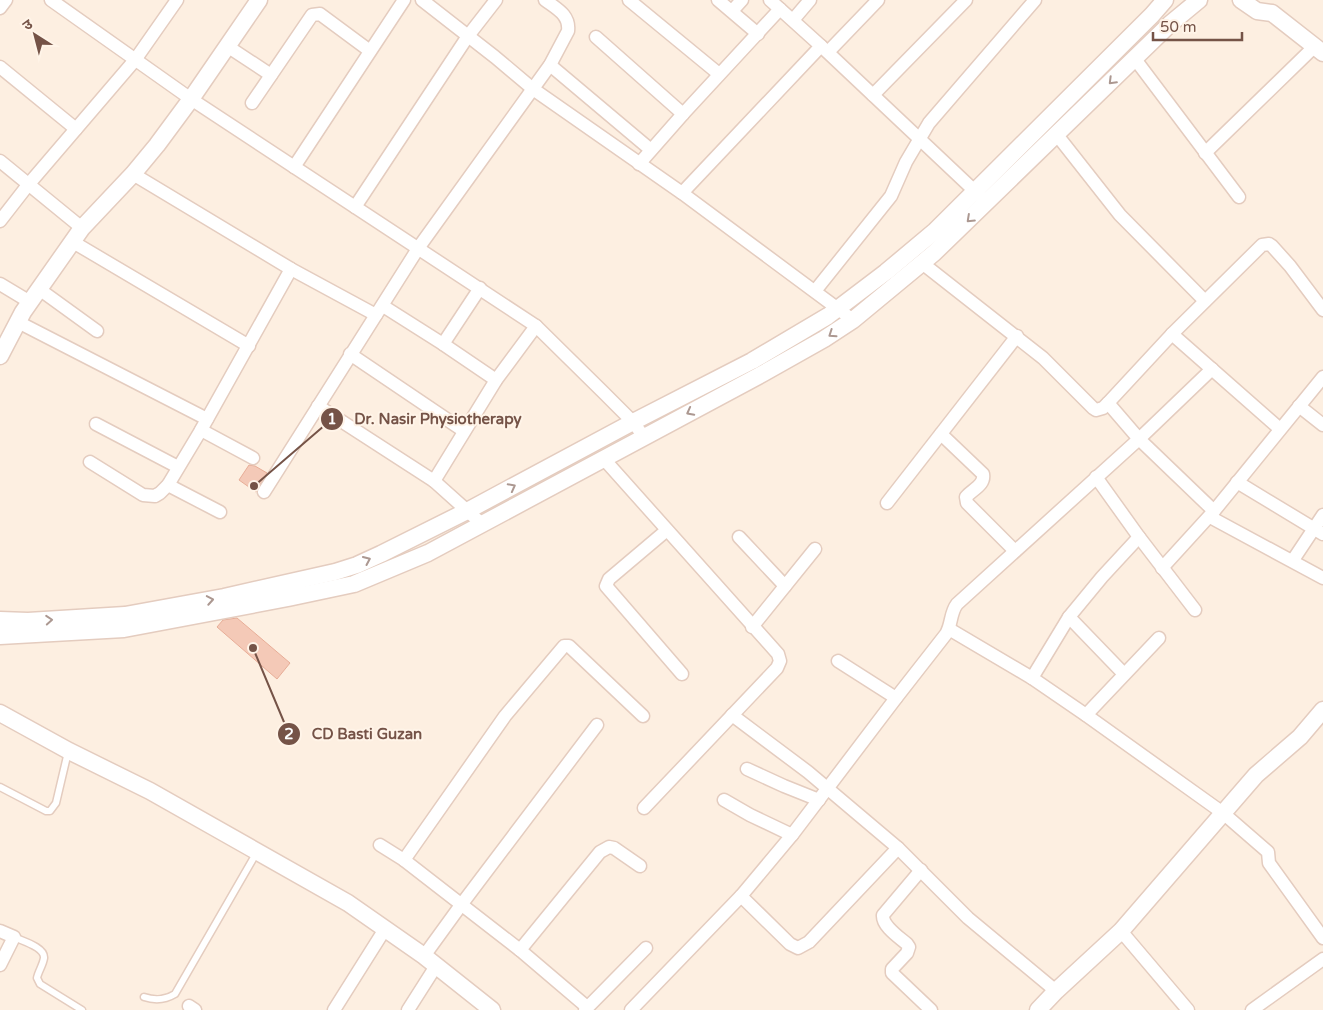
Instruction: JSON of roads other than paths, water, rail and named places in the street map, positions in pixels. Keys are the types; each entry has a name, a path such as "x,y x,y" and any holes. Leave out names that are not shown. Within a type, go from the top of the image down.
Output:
{"street":[{"path":"0,8 6,0"},
{"path":"51,0 191,99 419,247 536,326 632,422 644,437"},
{"path":"0,221 28,185 135,60 177,0"},
{"path":"0,356 34,296 82,228 133,174 157,145 259,0"},
{"path":"294,167 404,0"},
{"path":"422,0 533,89 682,193 853,320"},
{"path":"355,207 468,36 496,0"},
{"path":"264,492 419,247 550,65 568,31 569,25 562,12 545,0"},
{"path":"629,0 719,74"},
{"path":"718,0 758,34"},
{"path":"732,11 742,0"},
{"path":"770,0 988,202"},
{"path":"793,20 810,0"},
{"path":"682,193 824,49 878,0"},
{"path":"873,94 966,0"},
{"path":"816,291 891,196 929,123 1035,0"},
{"path":"1,632 28,622 125,615 224,597 335,572 357,565 467,511 632,422 752,361 828,316 886,272 935,231 1165,0"},
{"path":"1,632 124,629 354,584 428,553 770,370 853,320 922,263 988,202 1134,58 1199,0"},
{"path":"1206,152 1319,50 1270,7 1257,11 1241,0"},
{"path":"639,164 780,9"},
{"path":"252,103 309,18 316,14 320,14 370,51"},
{"path":"596,37 683,114"},
{"path":"227,46 271,75"},
{"path":"1134,58 1239,197"},
{"path":"550,65 651,150"},
{"path":"0,67 76,129"},
{"path":"1057,135 1120,215 1205,301"},
{"path":"0,161 82,228"},
{"path":"133,174 291,269 443,344 496,380"},
{"path":"73,242 249,346"},
{"path":"922,263 1017,336 1043,358 1093,408 1100,409 1262,245 1269,244 1290,266 1323,310"},
{"path":"90,462 143,495 155,496 160,493 168,485 204,424 291,269"},
{"path":"0,284 34,296 97,331"},
{"path":"443,344 480,288"},
{"path":"18,322 204,424 253,458"},
{"path":"434,481 496,380 536,326"},
{"path":"1172,334 1280,430"},
{"path":"887,503 1017,336"},
{"path":"350,354 464,431"},
{"path":"631,1010 741,896 792,835 949,629 953,609 957,604 1139,439 1212,369"},
{"path":"1162,568 1212,514 1323,377"},
{"path":"1108,403 1139,439 1212,514 1323,578"},
{"path":"318,406 434,481 482,524"},
{"path":"1299,406 1323,425"},
{"path":"96,424 178,467"},
{"path":"941,434 983,474 982,484 966,496 967,503 1015,551"},
{"path":"603,458 778,654 779,664 644,808"},
{"path":"1096,477 1138,537 1195,610"},
{"path":"1237,482 1318,531"},
{"path":"168,485 220,512"},
{"path":"1293,560 1318,531 1323,515"},
{"path":"667,530 609,579 606,586 682,674"},
{"path":"739,537 785,586"},
{"path":"1032,678 1069,617 1138,537"},
{"path":"752,627 815,549"},
{"path":"1069,617 1124,674"},
{"path":"949,629 1032,678 1222,813 1268,852 1269,863 1323,938"},
{"path":"1086,715 1159,638"},
{"path":"404,860 505,716 564,646 569,646 644,716"},
{"path":"838,661 896,698"},
{"path":"1038,1010 1121,931 1256,775 1300,737 1323,710"},
{"path":"0,714 150,791 348,903 430,961 492,1010"},
{"path":"732,715 827,788 898,848 968,918 1056,991"},
{"path":"408,1010 430,961 461,904 597,725"},
{"path":"747,769 820,800"},
{"path":"724,800 792,835"},
{"path":"380,845 404,860 520,950 586,1008 646,948"},
{"path":"520,950 604,849 614,848 640,866"},
{"path":"741,896 790,944 798,948 809,942 898,848"},
{"path":"921,870 883,915 883,918 885,923 909,947 907,953 892,969 892,973 931,1010"},
{"path":"334,1010 385,929"},
{"path":"0,931 14,937 0,965"},
{"path":"1121,931 1188,1010"},
{"path":"1252,1010 1323,959"}],"lane":[{"path":"0,787 46,811 50,811 58,797 69,751"},
{"path":"144,998 160,1000 175,994 258,851"},
{"path":"14,937 43,952 44,957 37,978 40,984 82,1010"}],"place":[{"name":"Dr. Nasir Physiotherapy","path":"254,486"},
{"name":"CD Basti Guzan","path":"253,648"}]}
